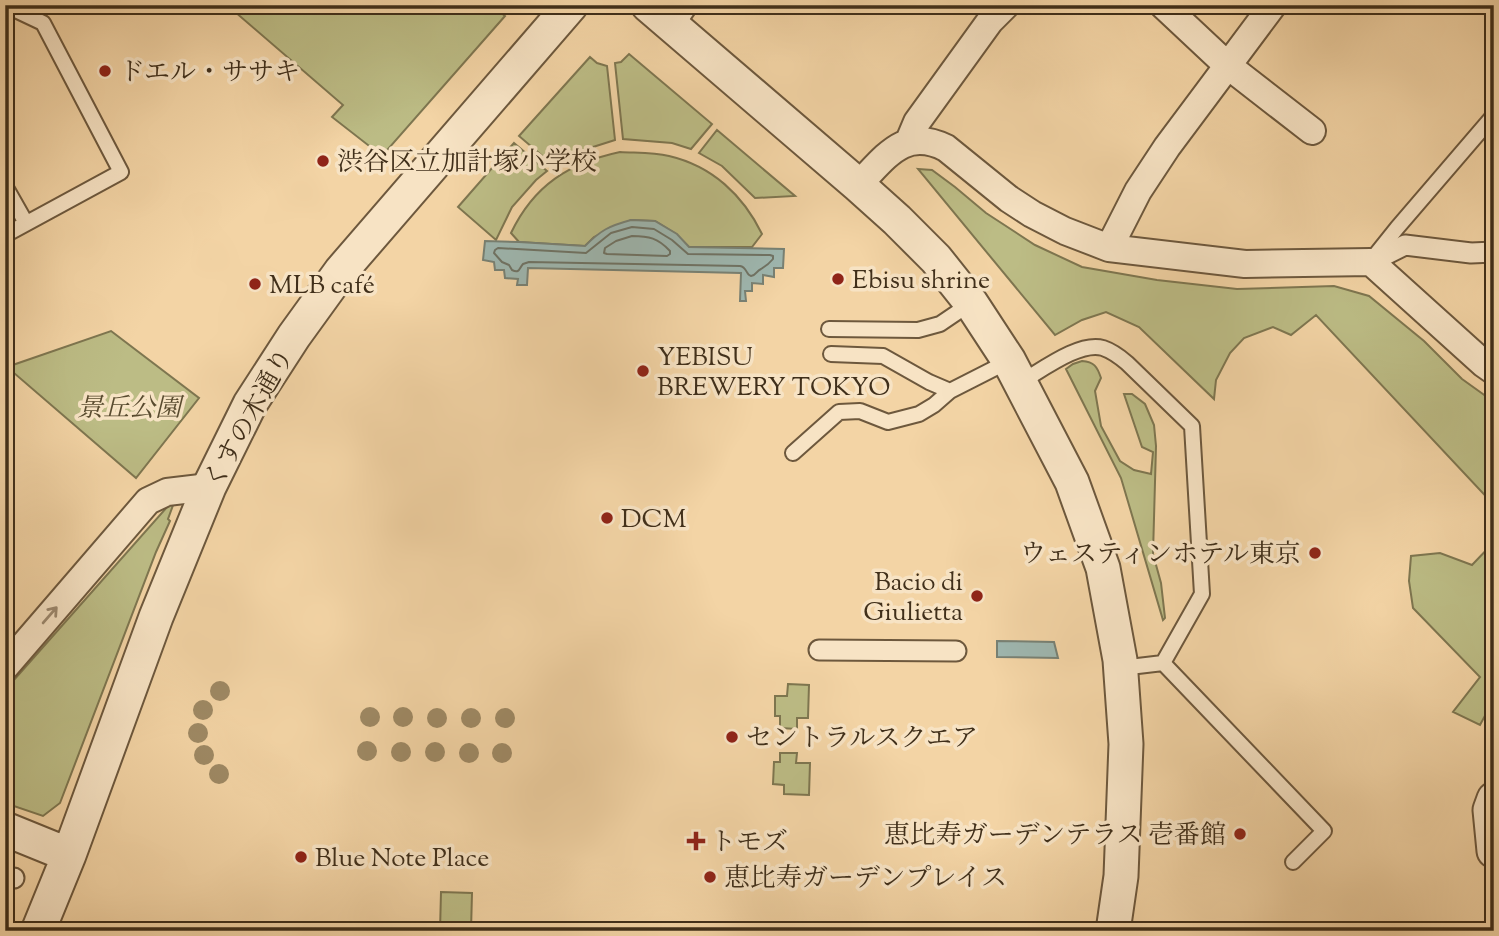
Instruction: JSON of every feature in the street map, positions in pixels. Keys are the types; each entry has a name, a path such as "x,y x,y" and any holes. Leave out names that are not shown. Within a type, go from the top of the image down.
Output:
{"street":[{"name":"くすの木通り","path":"43,917 69,855 156,617 209,487 250,404 330,285 571,5"},
{"path":"648,5 683,17 936,259 971,303 1015,371 1072,482 1103,568 1121,668 1126,744 1121,876 1113,931"},
{"path":"909,141 917,122 990,21 1006,5"},
{"path":"1163,5 1227,65 1312,131"},
{"path":"1109,248 1152,169 1273,5"},
{"path":"858,184 883,160 909,141 922,139 946,148 1009,199 1032,214 1065,231 1109,248 1245,264 1371,261 1405,245 1471,253 1494,252"},
{"path":"1371,261 1494,371"},
{"path":"5,667 148,501 167,492 209,487"},
{"path":"819,650 956,652"},
{"path":"1494,799 1490,810 1494,851"},
{"path":"5,829 69,855"}],"lane":[{"path":"5,5 43,23 121,172 5,235"},
{"path":"1371,261 1396,228 1494,115"},
{"path":"5,186 26,223"},
{"path":"829,328 918,330 940,324 971,303"},
{"path":"793,453 839,412 860,411 888,422 919,414 950,391 1086,347 1101,347 1115,354 1192,426 1202,594 1163,663"},
{"path":"831,354 883,355 950,391"},
{"path":"1121,668 1163,663"},
{"path":"1163,663 1324,831 1293,862"}],"green space":[{"path":"227,5 492,5 505,16 382,156 332,117 343,105"},
{"path":"629,54 712,124 691,149 672,143 623,139 615,63 621,62"},
{"path":"590,57 607,66 615,140 571,154 553,165 519,136"},
{"path":"717,130 795,196 755,198 722,166 699,153"},
{"path":"514,143 547,171 512,207 496,240 458,207"},
{"path":"620,152 663,155 699,167 736,195 762,234 752,247 689,247 676,234 655,221 631,220 594,237 585,246 519,242 511,233 531,202 555,179 585,163"},
{"path":"918,169 932,170 986,213 1035,245 1082,267 1157,280 1237,289 1334,286 1369,296 1424,341 1462,379 1494,402 1494,505 1316,315 1291,335 1273,327 1244,338 1230,353 1216,380 1214,399 1139,327 1106,312 1082,320 1055,335"},
{"name":"景丘公園","path":"111,331 199,398 136,478 7,367"},
{"path":"1082,361 1092,364 1100,374 1095,391 1101,426 1120,461 1134,470 1151,474 1153,452 1142,447 1124,394 1132,394 1145,404 1154,425 1156,446 1153,554 1161,583 1165,618 1163,620 1121,478 1066,369"},
{"path":"176,497 168,519 170,521 60,803 43,816 5,803 5,690"},
{"path":"1494,542 1494,699 1480,725 1453,712 1480,677 1413,608 1409,581 1411,556 1440,553 1472,565"},
{"path":"788,684 809,685 808,718 797,718 797,729 780,728 780,716 775,716 775,696 787,696"},
{"path":"780,753 797,753 796,763 810,763 809,795 784,794 784,785 773,784 774,762 780,762"},
{"path":"441,892 472,893 471,931 440,931"}],"water":[{"path":"631,220 655,221 677,234 689,247 784,249 783,268 774,268 774,277 763,275 763,284 752,283 752,291 745,291 746,301 740,301 741,273 528,268 527,285 517,285 518,279 505,278 504,270 495,270 494,262 483,260 485,241 585,246 606,229"},
{"path":"997,641 1054,642 1058,658 997,657"}],"place":[{"name":"ドエル・ササキ","path":"105,71"},
{"name":"渋谷区立加計塚小学校","path":"323,161"},
{"name":"Ebisu shrine","path":"838,279"},
{"name":"MLB café","path":"255,284"},
{"name":"YEBISU BREWERY TOKYO","path":"643,371"},
{"name":"DCM","path":"607,518"},
{"name":"ウェスティンホテル東京","path":"1315,553"},
{"name":"Bacio di Giulietta","path":"977,596"},
{"name":"セントラルスクエア","path":"732,737"},
{"name":"恵比寿ガーデンテラス 壱番館","path":"1240,834"},
{"name":"トモズ","path":"696,841"},
{"name":"Blue Note Place","path":"301,857"},
{"name":"恵比寿ガーデンプレイス","path":"710,877"}]}
